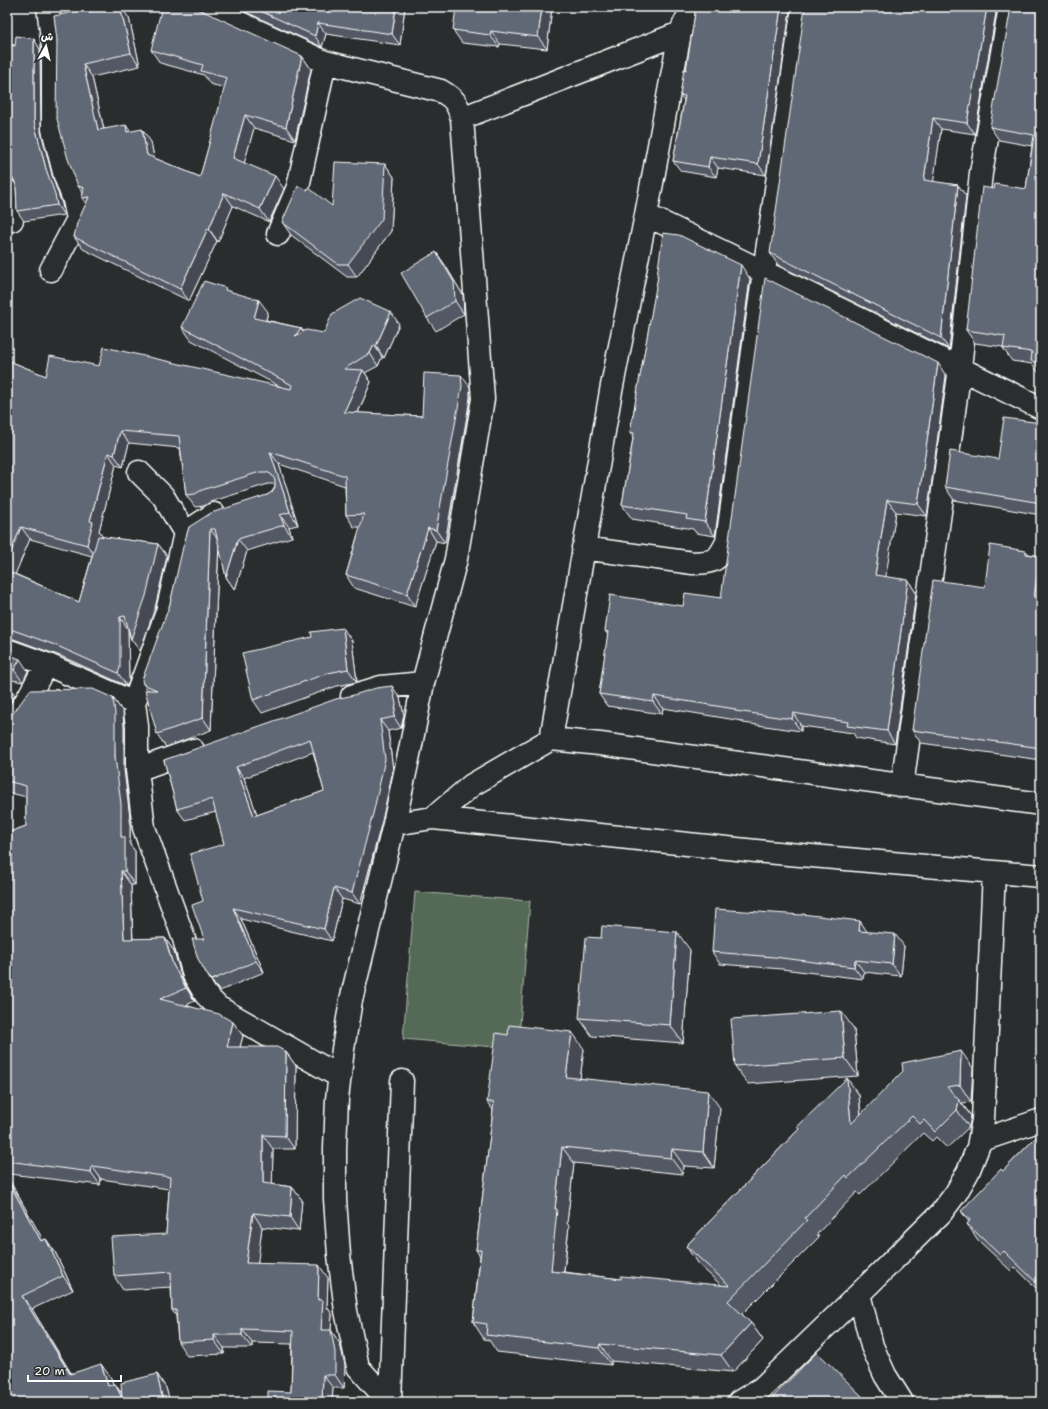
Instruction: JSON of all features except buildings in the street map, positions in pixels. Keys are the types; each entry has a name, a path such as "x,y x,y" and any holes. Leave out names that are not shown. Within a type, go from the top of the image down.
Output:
{"street":[{"path":"48,7 54,46 52,129 65,176 74,200 78,219 51,270"},
{"path":"205,7 325,62 440,91 457,104 462,118 483,399 456,559 423,683 394,824 351,1000 342,1049 335,1148 335,1199 339,1255 346,1311 358,1367 390,1402"},
{"path":"551,739 611,391 680,33 689,14 696,7"},
{"path":"583,548 693,563 710,563 720,556 727,542 764,271 803,7"},
{"path":"902,786 960,368 982,172 1010,7"},
{"path":"462,118 680,33"},
{"path":"278,234 298,187 325,62"},
{"path":"7,191 10,196 12,220"},
{"path":"646,215 764,271 1041,408"},
{"path":"139,472 163,496 185,533 167,612 134,702 137,726 138,770 144,828 184,939 194,975 206,995 218,1007 340,1077"},
{"path":"185,533 214,514 236,507"},
{"path":"7,650 46,664 134,702"},
{"path":"7,725 16,717 28,700 46,664"},
{"path":"333,700 358,695 381,687 423,683"},
{"path":"433,818 472,785 551,739 600,744 1041,804"},
{"path":"138,770 211,744"},
{"path":"394,824 433,818 766,852 1041,876"},
{"path":"739,1402 762,1388 941,1213 968,1172 979,1141 983,1120 994,872"},
{"path":"390,1402 402,1081"},
{"path":"979,1141 1041,1120"},
{"path":"859,1294 872,1346 885,1375 902,1402"}],"green space":[{"path":"415,892 530,901 518,1049 403,1039"}]}
